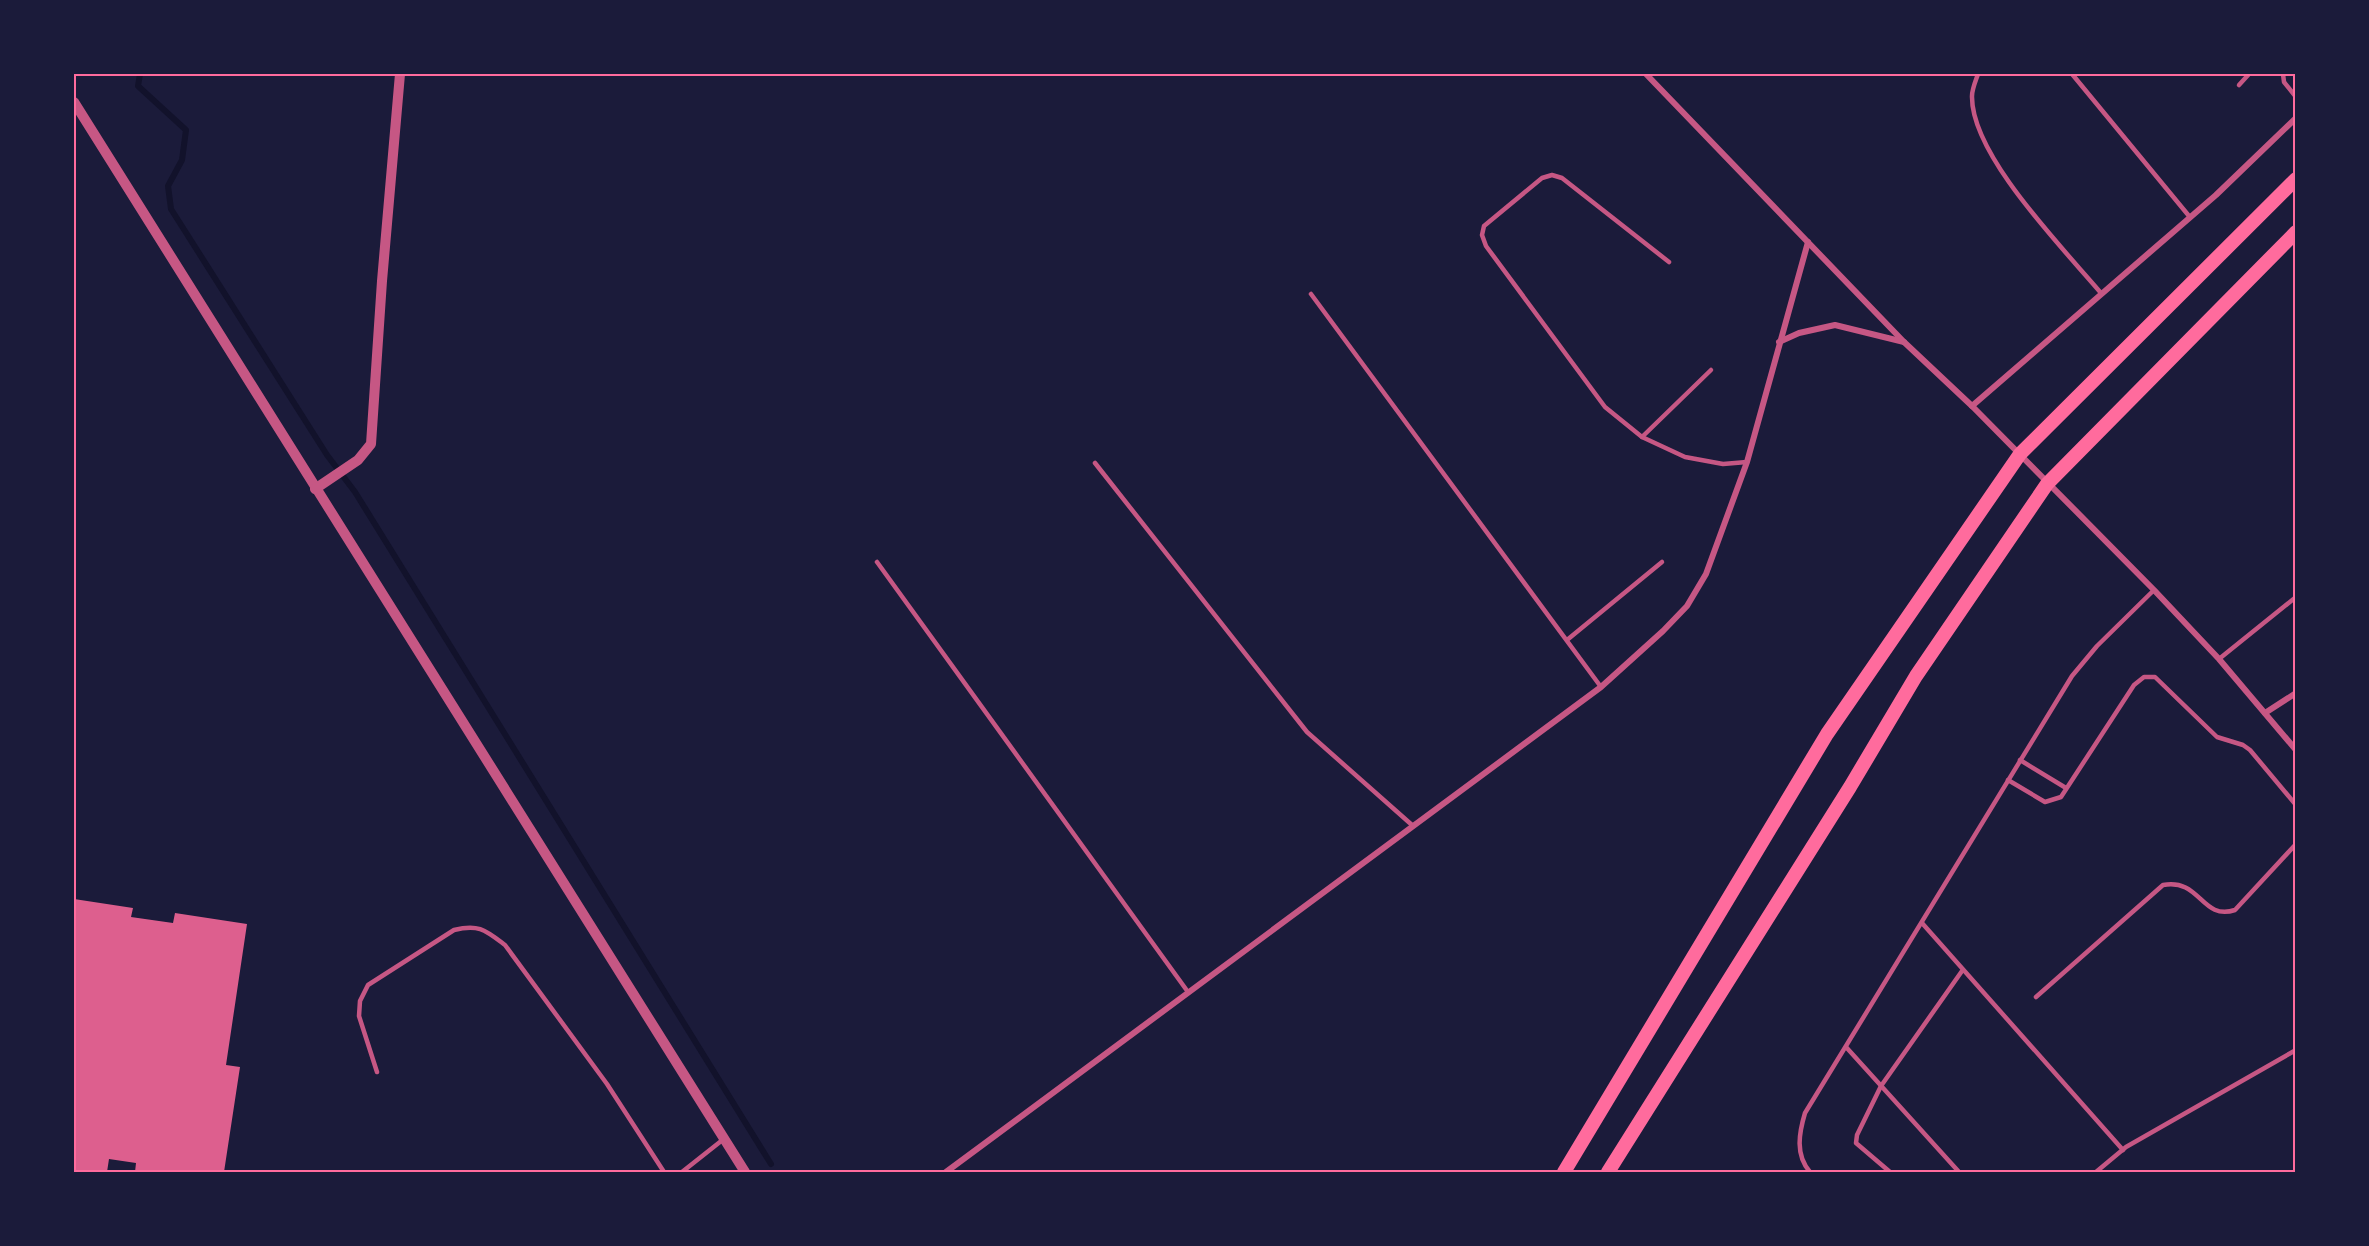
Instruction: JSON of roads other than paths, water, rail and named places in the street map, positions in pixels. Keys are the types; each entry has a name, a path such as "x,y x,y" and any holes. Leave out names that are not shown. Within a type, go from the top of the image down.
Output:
{"main road":[{"path":"1564,1173 1827,734 2020,454 2295,179"},
{"path":"1608,1173 1850,787 1916,676 2047,484 2295,232"}],"street":[{"path":"315,489 358,460 371,444 375,418 382,281 400,74"},
{"path":"1646,74 1904,342 1972,406 2154,591 2219,659 2295,750"},
{"path":"74,102 745,1173"},
{"path":"1972,406 2189,216 2295,118"},
{"path":"946,1173 1601,687 1632,662 1687,606 1706,574 1747,462 1808,242"},
{"path":"1779,342 1799,333 1835,325 1904,342"},
{"path":"2265,713 2295,693"}],"lane":[{"path":"1978,74 1972,95 1977,126 2005,178 2101,293"},
{"path":"2072,74 2189,216"},
{"path":"2239,85 2249,74"},
{"path":"2282,74 2284,82 2295,98"},
{"path":"1669,262 1562,178 1551,175 1542,178 1484,226 1482,236 1486,246 1605,407 1642,437 1685,457 1723,464 1747,462"},
{"path":"1311,294 1601,687"},
{"path":"1642,437 1711,370"},
{"path":"1095,463 1307,732 1412,825"},
{"path":"877,562 1188,992"},
{"path":"1568,640 1662,562"},
{"path":"1810,1173 1800,1150 1799,1134 1805,1113 2072,676 2097,646 2154,591"},
{"path":"2219,659 2295,597"},
{"path":"2008,780 2044,802 2061,798 2134,685 2144,677 2155,677 2217,737 2243,745 2250,750 2295,805"},
{"path":"2020,760 2066,788"},
{"path":"2036,997 2163,885 2176,883 2185,885 2214,910 2224,914 2235,910 2295,844"},
{"path":"1922,923 2122,1150"},
{"path":"377,1072 359,1016 360,1001 368,985 454,930 470,926 485,929 505,945 608,1084 664,1173"},
{"path":"1890,1173 1856,1143 1857,1135 1881,1086 1962,971"},
{"path":"1846,1047 1959,1173"},
{"path":"2096,1173 2122,1150 2295,1050"},
{"path":"682,1173 725,1138"}],"waterway":[{"path":"140,74 138,86 186,130 182,160 168,186 171,209 327,455 355,492 771,1164"}]}
